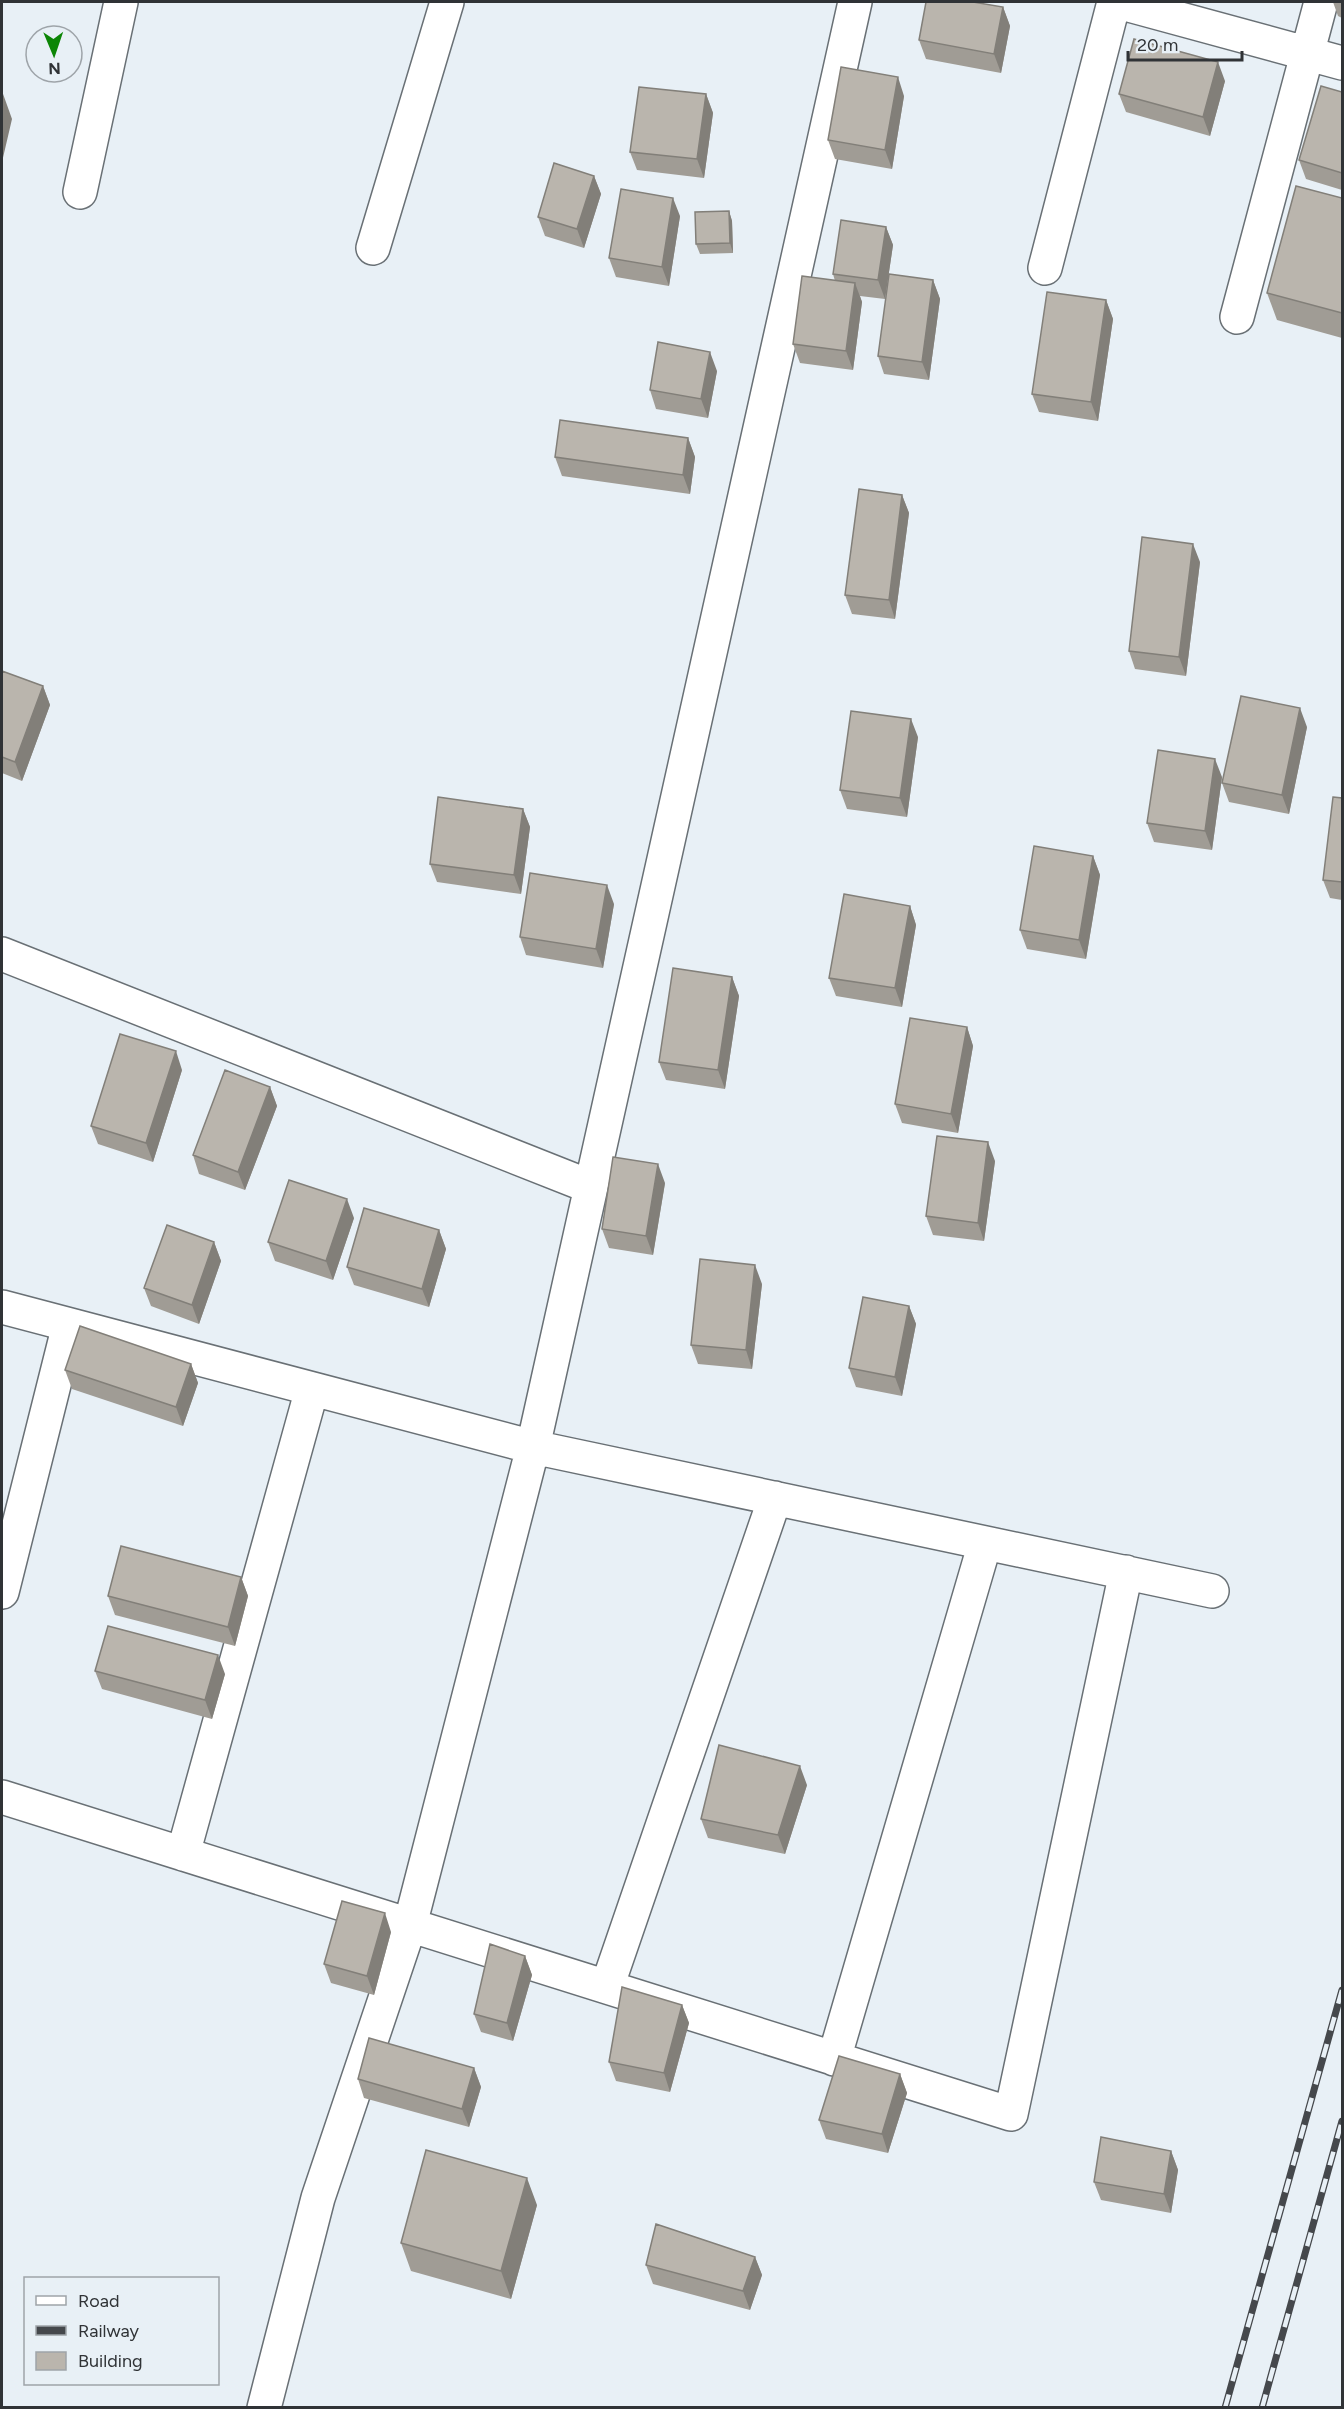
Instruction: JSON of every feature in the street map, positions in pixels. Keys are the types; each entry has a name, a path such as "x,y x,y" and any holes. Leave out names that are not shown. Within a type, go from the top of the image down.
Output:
{"street":[{"path":"80,192 121,2"},
{"path":"373,248 447,2"},
{"path":"264,2408 318,2198 411,1925 533,1448 855,2"},
{"path":"1045,268 1116,2 1342,63"},
{"path":"1236,317 1321,2"},
{"path":"2,954 591,1187"},
{"path":"2,1307 533,1448 1212,1591"},
{"path":"2,1592 69,1325"},
{"path":"183,1854 312,1389"},
{"path":"607,1987 775,1498"},
{"path":"834,2059 985,1543"},
{"path":"2,1797 1011,2114 1126,1572"}],"building":[{"path":"926,2 973,2 1003,7 994,54 919,40"},
{"path":"1134,39 1218,62 1203,117 1119,94"},
{"path":"841,67 898,77 885,150 828,140"},
{"path":"1321,86 1342,92 1342,173 1299,160"},
{"path":"639,87 706,94 697,159 630,152"},
{"path":"554,163 594,176 577,229 538,217"},
{"path":"1296,186 1342,198 1342,313 1267,293"},
{"path":"621,189 673,198 662,267 609,258"},
{"path":"729,211 730,243 696,244 695,212"},
{"path":"841,220 886,227 878,280 833,274"},
{"path":"889,274 933,280 922,362 878,356"},
{"path":"802,276 855,283 846,351 793,344"},
{"path":"1047,292 1106,300 1091,402 1032,394"},
{"path":"658,342 710,352 701,399 650,390"},
{"path":"560,420 688,438 683,475 555,457"},
{"path":"859,489 902,495 889,600 845,595"},
{"path":"1142,537 1193,544 1179,657 1129,651"},
{"path":"2,671 43,686 15,762 2,757"},
{"path":"1241,696 1300,708 1282,795 1222,783"},
{"path":"851,711 911,719 900,798 840,790"},
{"path":"1158,750 1215,759 1205,831 1147,823"},
{"path":"438,797 523,809 514,875 430,864"},
{"path":"1333,797 1342,798 1342,882 1323,880"},
{"path":"1034,846 1093,856 1079,940 1020,930"},
{"path":"530,873 607,885 596,949 520,937"},
{"path":"844,894 910,906 895,988 829,978"},
{"path":"673,968 732,977 718,1070 659,1062"},
{"path":"910,1018 967,1027 951,1114 895,1104"},
{"path":"120,1034 176,1051 146,1143 91,1126"},
{"path":"225,1070 270,1087 238,1172 193,1155"},
{"path":"937,1136 988,1142 978,1223 926,1216"},
{"path":"613,1157 658,1164 646,1236 602,1229"},
{"path":"289,1180 347,1199 326,1261 268,1242"},
{"path":"364,1208 439,1230 422,1289 347,1267"},
{"path":"167,1225 214,1242 192,1305 144,1288"},
{"path":"700,1259 755,1265 746,1350 691,1345"},
{"path":"863,1297 909,1306 895,1377 849,1368"},
{"path":"80,1326 191,1364 176,1407 65,1370"},
{"path":"121,1546 241,1577 228,1627 108,1596"},
{"path":"108,1626 218,1655 205,1700 95,1671"},
{"path":"719,1745 800,1766 778,1835 701,1819"},
{"path":"342,1901 385,1913 367,1976 324,1964"},
{"path":"490,1944 525,1956 507,2023 474,2014"},
{"path":"622,1987 682,2005 664,2073 609,2062"},
{"path":"369,2038 474,2068 462,2109 358,2079"},
{"path":"839,2056 900,2074 882,2134 819,2120"},
{"path":"1101,2137 1171,2151 1164,2194 1094,2182"},
{"path":"426,2150 527,2178 501,2271 401,2243"},
{"path":"656,2224 755,2257 743,2291 646,2265"}],"railway":[{"path":"1225,2408 1342,1990"},
{"path":"1262,2408 1342,2121"}]}
